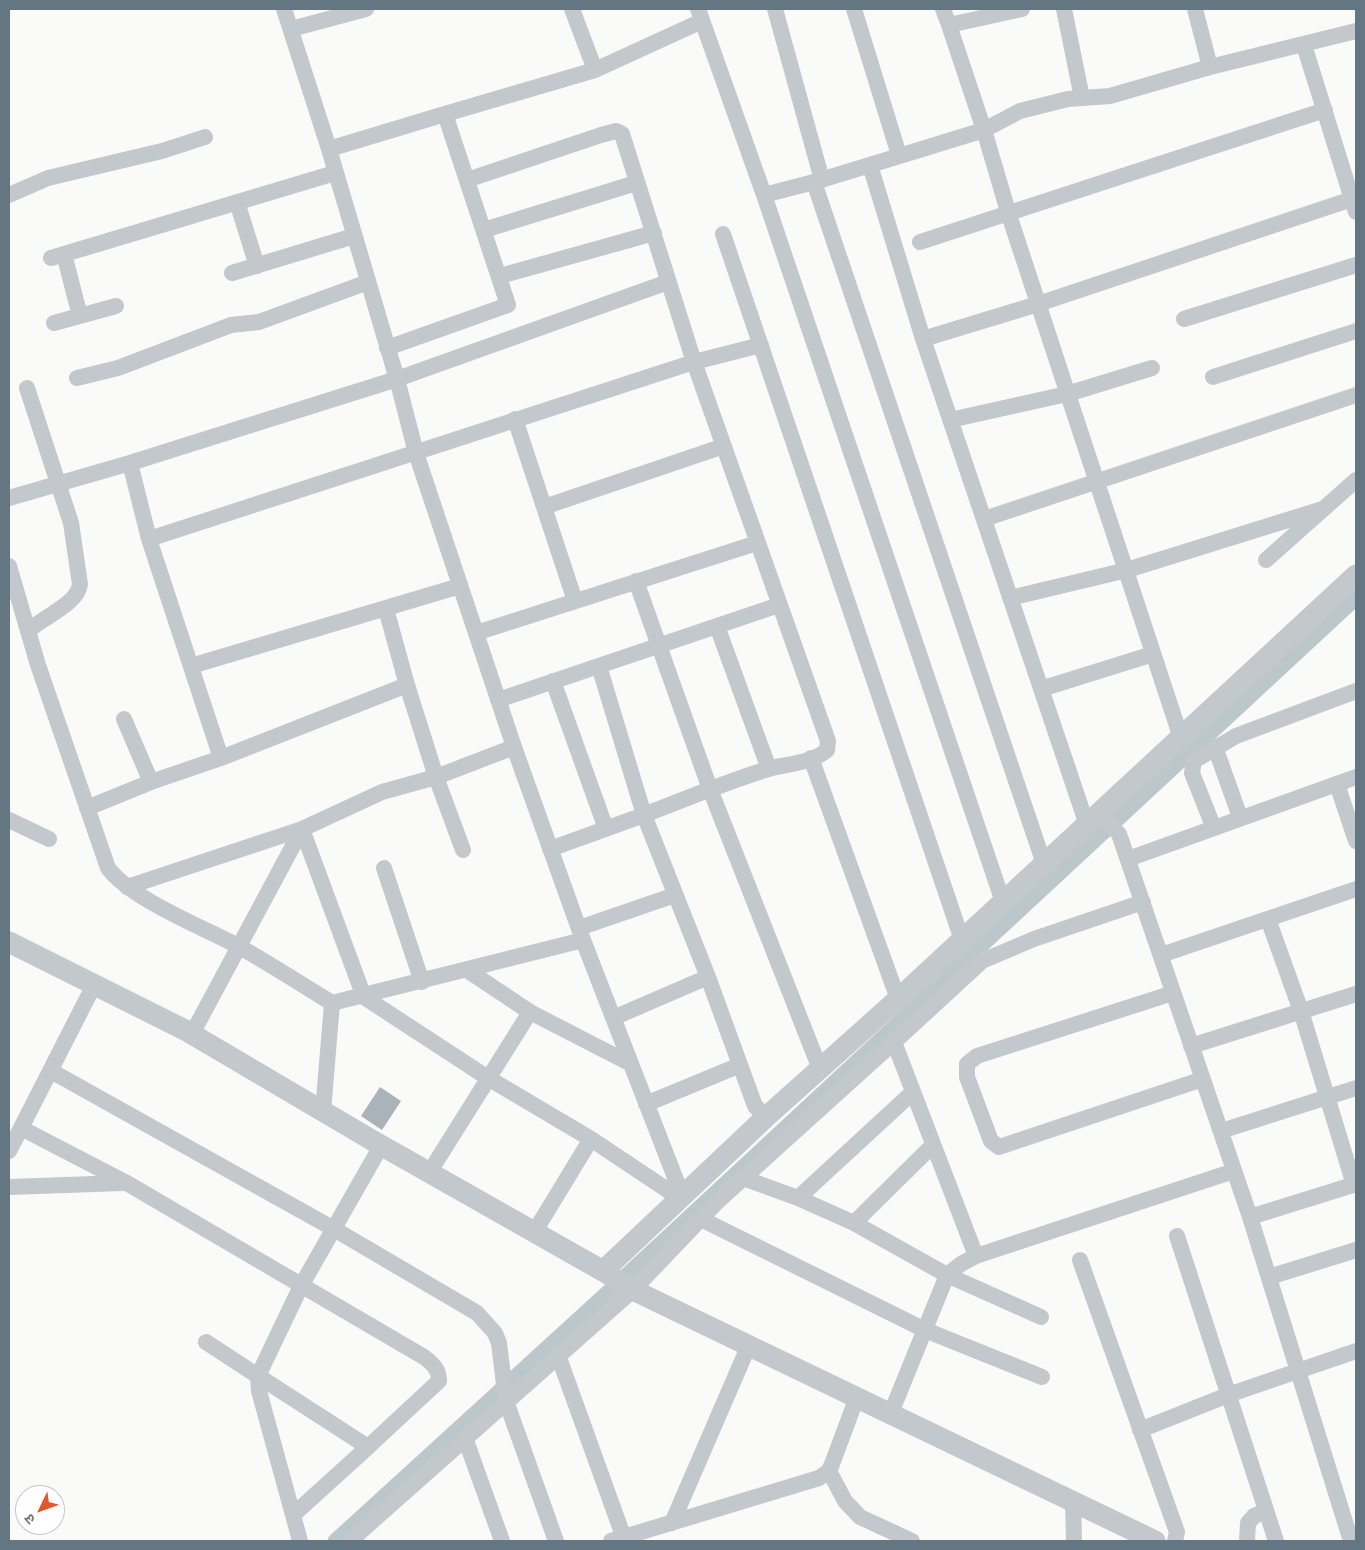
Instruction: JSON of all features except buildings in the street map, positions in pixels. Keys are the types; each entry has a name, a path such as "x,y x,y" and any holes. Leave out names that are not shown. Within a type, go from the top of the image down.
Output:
{"street":[{"path":"284,9 329,149 397,379 416,453 498,700 581,934 682,1198"},
{"path":"291,30 366,9"},
{"path":"572,9 595,70"},
{"path":"775,9 818,181 1044,864"},
{"path":"854,9 899,156"},
{"path":"943,9 984,130 1067,394 1127,570 1181,738"},
{"path":"949,25 1022,9"},
{"path":"1064,9 1082,98"},
{"path":"1195,9 1210,67"},
{"path":"329,149 595,70 700,15 764,195 1003,902"},
{"path":"764,195 818,181 984,130 1020,111 1059,100 1110,96 1210,67 1356,31"},
{"path":"923,339 1354,206 1304,45"},
{"path":"920,242 1325,110"},
{"path":"387,348 507,307 509,304 445,114"},
{"path":"467,180 616,131 624,137 636,183 654,232 694,362 828,741 827,750 811,758 769,769 710,789 550,849"},
{"path":"9,195 48,178 162,151 205,137"},
{"path":"870,165 923,339 1041,689 1098,819 1119,834 1128,859 1250,1217 1351,1541"},
{"path":"80,316 58,256 335,173"},
{"path":"484,230 636,183"},
{"path":"238,202 257,266"},
{"path":"500,276 654,232"},
{"path":"723,234 962,940"},
{"path":"232,273 354,236"},
{"path":"1184,319 1356,265"},
{"path":"77,378 127,364 231,325 259,322 368,282"},
{"path":"9,498 130,463 397,379 668,282"},
{"path":"54,323 116,306"},
{"path":"1213,377 1356,331"},
{"path":"148,539 694,362 761,344"},
{"path":"950,420 1067,394 1152,368"},
{"path":"27,388 73,532 80,587 76,595 62,608 40,619 28,631"},
{"path":"984,519 1356,395"},
{"path":"515,419 575,601"},
{"path":"544,507 724,446"},
{"path":"130,463 148,539 221,758"},
{"path":"1266,560 1356,480"},
{"path":"1010,598 1127,570 1323,509"},
{"path":"476,633 757,543"},
{"path":"9,566 28,631 108,868 127,887 239,947 332,1003 364,997 467,970 581,934 676,894"},
{"path":"604,1271 766,1117 898,999 1044,864 1098,819 1181,738 1356,576"},
{"path":"636,581 710,789 820,1069"},
{"path":"190,666 460,586"},
{"path":"498,700 779,605"},
{"path":"386,609 407,685 436,777 463,850"},
{"path":"717,626 769,769"},
{"path":"1041,689 1153,654"},
{"path":"599,666 644,815 708,977 755,1106 766,1117"},
{"path":"553,681 606,829"},
{"path":"87,808 407,685"},
{"path":"1213,826 1191,769 1194,761 1236,736 1356,691"},
{"path":"124,719 151,782"},
{"path":"127,887 302,828 382,792 436,777 514,747"},
{"path":"1215,747 1240,817"},
{"path":"811,758 898,999"},
{"path":"1128,859 1213,826 1356,777"},
{"path":"1337,784 1356,840"},
{"path":"9,820 49,839"},
{"path":"192,1034 302,828"},
{"path":"302,828 364,997 488,1078 591,1139 682,1198"},
{"path":"384,868 422,982"},
{"path":"1161,955 1356,889"},
{"path":"350,1541 631,1289 743,1178 982,961 1034,939 1143,902"},
{"path":"1250,1217 1355,1184 1301,1011 1268,919"},
{"path":"9,942 192,1034 382,1146 604,1271 631,1289 1151,1540"},
{"path":"467,970 530,1012 631,1064"},
{"path":"613,1018 708,977"},
{"path":"9,1151 94,985"},
{"path":"1173,993 977,1056 967,1064 967,1077 991,1141 999,1147 1203,1079"},
{"path":"1192,1046 1356,994"},
{"path":"323,1112 332,1003"},
{"path":"429,1172 530,1012"},
{"path":"894,1042 976,1256"},
{"path":"646,1104 740,1065"},
{"path":"50,1071 334,1229 477,1313 486,1322 499,1343 506,1401 556,1541"},
{"path":"1221,1131 1356,1088"},
{"path":"798,1198 914,1092"},
{"path":"21,1128 125,1182 424,1357 435,1366 439,1375 439,1381 293,1515"},
{"path":"535,1232 591,1139"},
{"path":"854,1223 933,1144"},
{"path":"300,1541 259,1391 258,1376 301,1286 382,1146"},
{"path":"891,1413 947,1275 960,1264 976,1256 1234,1171"},
{"path":"743,1178 798,1198 854,1223 947,1275 1041,1317"},
{"path":"9,1187 125,1182"},
{"path":"701,1218 925,1330 1042,1377"},
{"path":"1177,1236 1276,1541"},
{"path":"1269,1277 1356,1250"},
{"path":"1080,1260 1177,1532 1175,1541"},
{"path":"206,1342 368,1447"},
{"path":"672,1523 749,1345"},
{"path":"1140,1430 1228,1395 1356,1351"},
{"path":"558,1355 620,1540 808,1483 828,1471 857,1397"},
{"path":"465,1438 502,1541"},
{"path":"828,1471 845,1501 860,1517 912,1541"},
{"path":"1073,1502 1074,1541"},
{"path":"1247,1541 1248,1523 1254,1516 1266,1511"}],"waterway":[{"path":"335,1541 619,1282 1356,598"}]}
